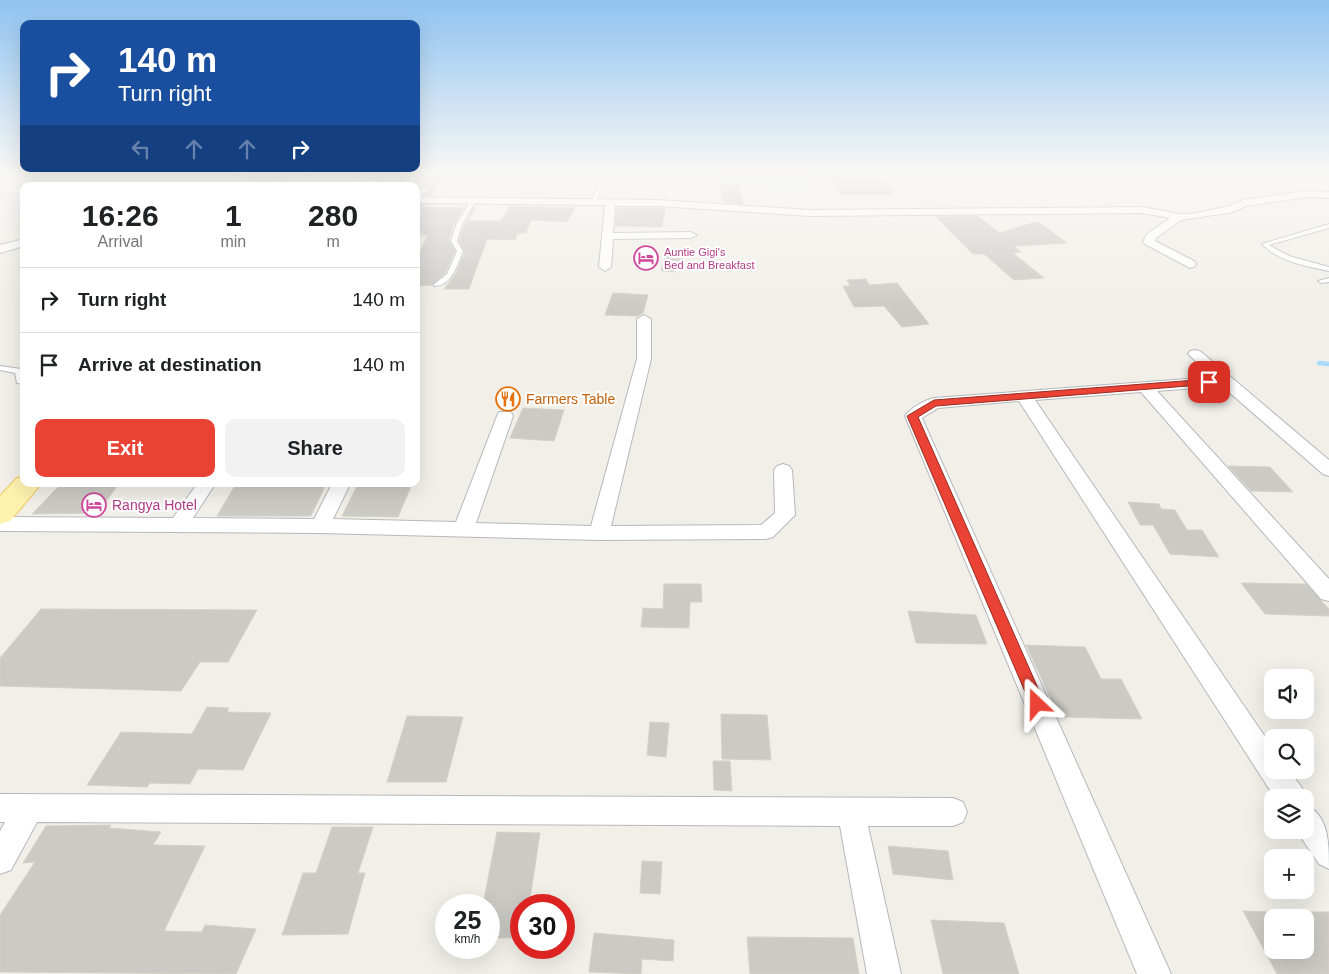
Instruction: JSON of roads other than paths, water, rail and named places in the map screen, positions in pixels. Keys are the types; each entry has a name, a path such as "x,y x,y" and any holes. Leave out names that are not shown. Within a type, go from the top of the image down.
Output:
{"street":[{"path":"605,267 609,217"},
{"path":"1177,217 1151,236 1149,242 1190,264"},
{"path":"607,236 691,235"},
{"path":"0,249 20,243"},
{"path":"599,533 644,359 644,319"},
{"path":"1195,354 1329,470"},
{"path":"1154,974 912,416 934,403 1225,381"},
{"path":"1145,387 1329,593"},
{"path":"1024,396 1264,756"},
{"path":"464,528 505,416"},
{"path":"8,505 178,526 464,528 599,533 766,532 785,515 783,470"},
{"path":"178,526 204,487"},
{"path":"320,526 340,487"},
{"path":"0,808 953,812"},
{"path":"0,859 29,808"},
{"path":"852,811 884,974"},
{"path":"1314,832 1329,854"}],"lane":[{"path":"436,285 450,275 460,251 454,241 463,217"},
{"path":"1329,226 1323,226 1265,244 1270,250 1284,256 1329,269"},
{"path":"0,368 18,371 20,374"}],"waterway":[{"path":"1319,363 1329,364"}],"place":[{"name":"Auntie Gigi's Bed and Breakfast","path":"646,258"},
{"name":"Farmers Table","path":"508,399"},
{"name":"Rangya Hotel","path":"94,505"}]}
